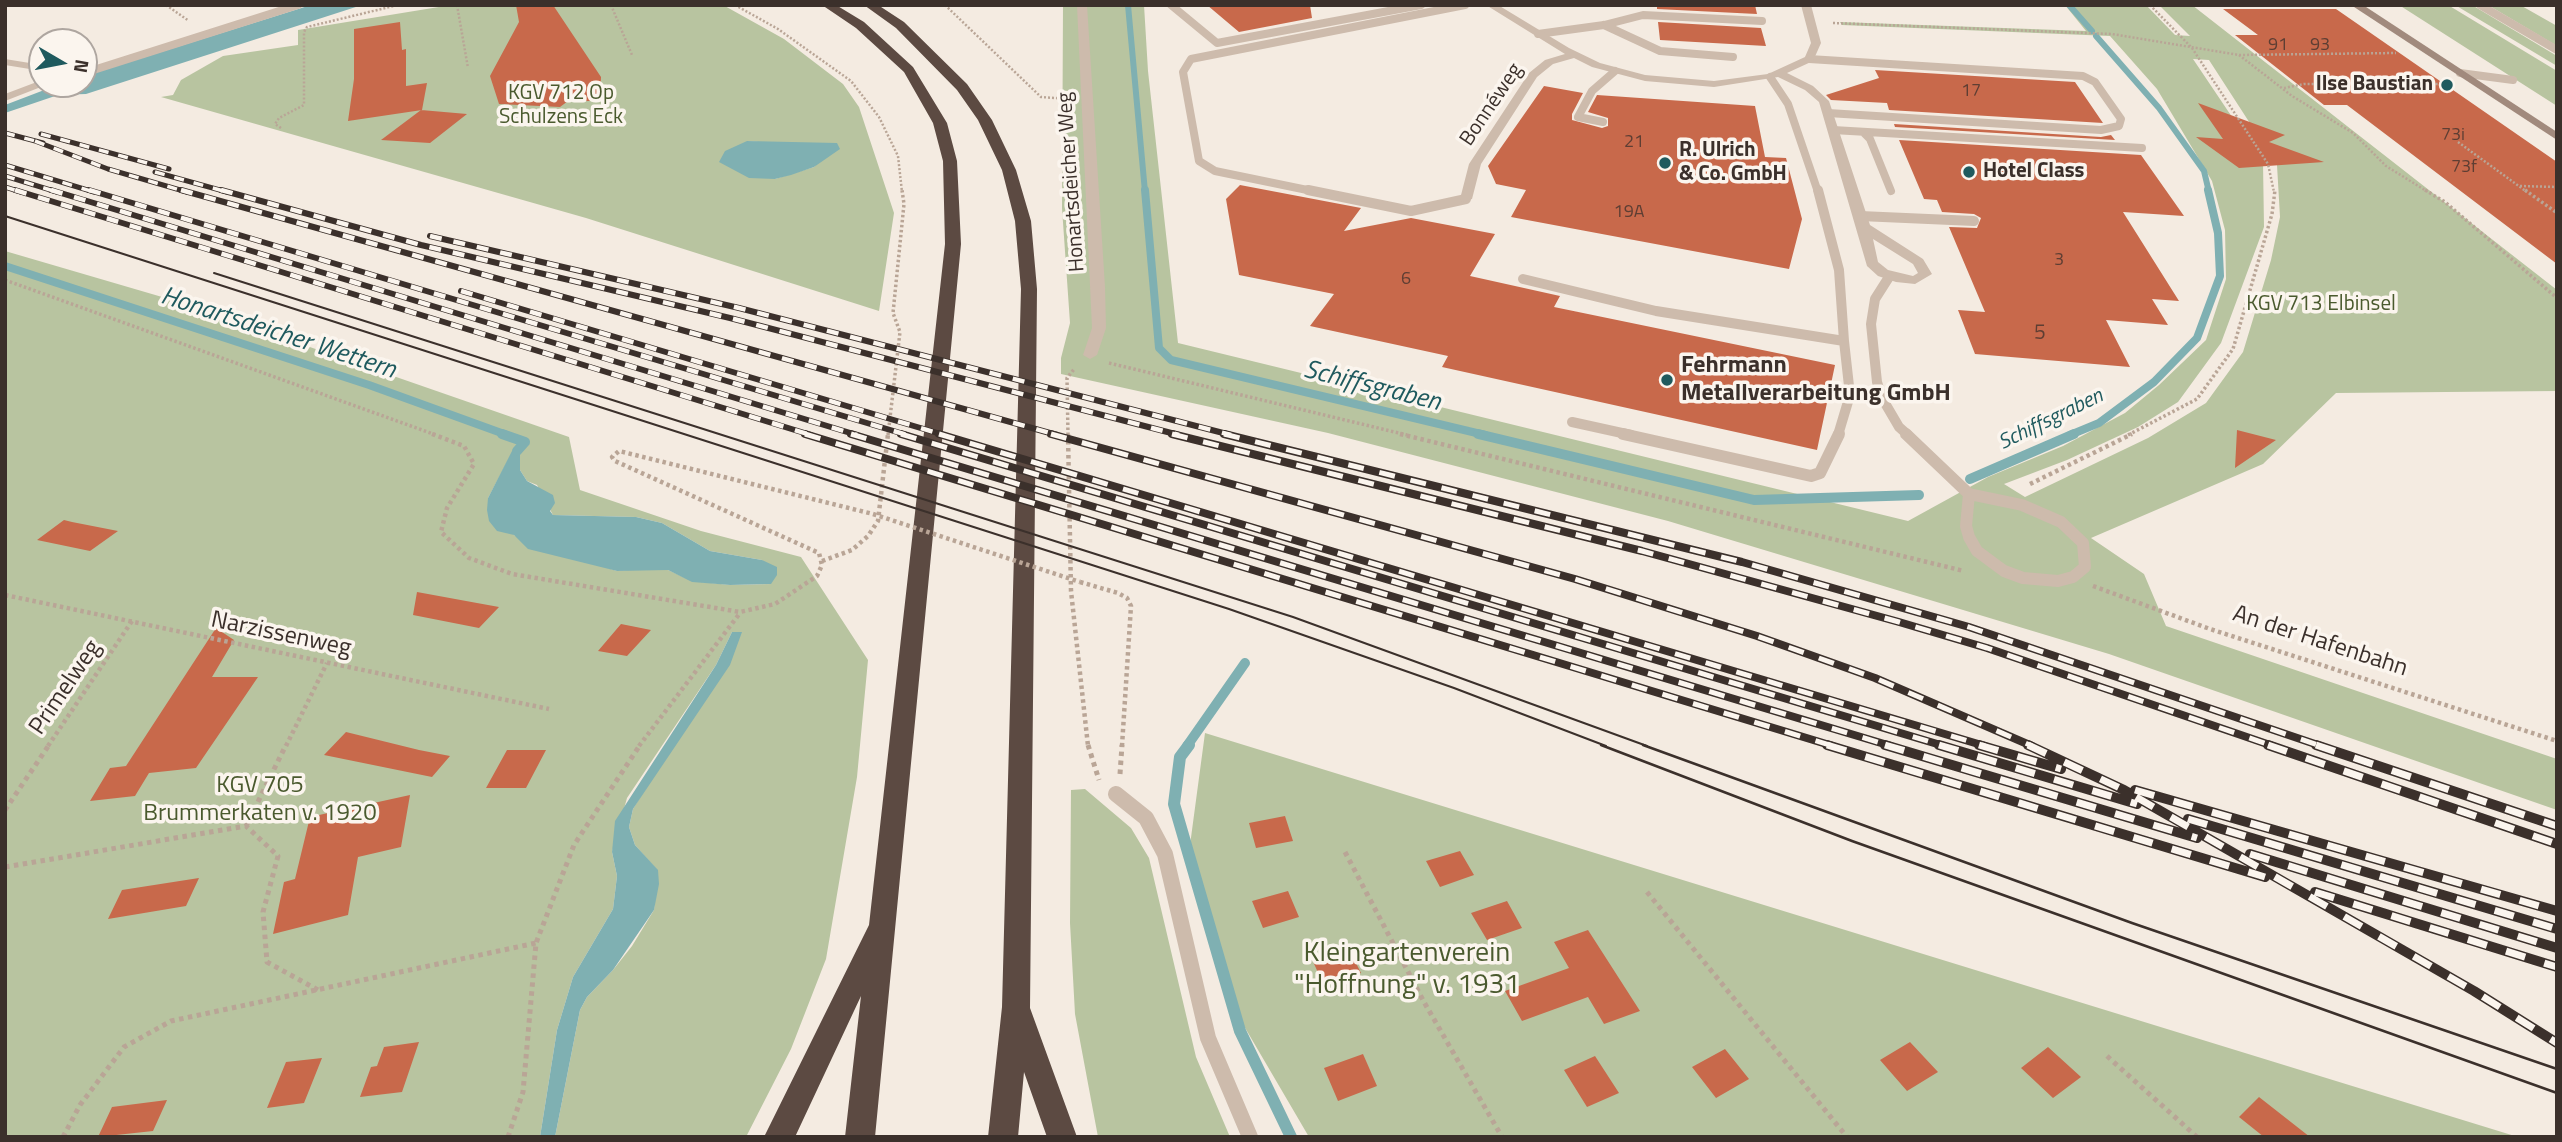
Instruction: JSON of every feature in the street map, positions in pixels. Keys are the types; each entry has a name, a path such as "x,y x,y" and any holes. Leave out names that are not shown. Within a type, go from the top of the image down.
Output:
{"highway":[{"path":"828,5 860,26 909,70 940,123 950,161 953,244 860,1137"},
{"path":"870,5 900,25 962,87 985,120 1009,170 1023,221 1029,289 1016,1007 1003,1137"},
{"path":"779,1137 883,920"},
{"path":"1016,1007 1062,1137"}],"main road":[{"path":"2357,5 2557,137"}],"street":[{"name":"Honartsdeicher Weg","path":"1082,5 1098,287 1098,336 1090,355"},
{"path":"1491,5 1574,55 1615,71 1654,79 1696,83 1728,83 1775,76 1810,59 1816,43 1806,5"},
{"name":"Bonnéweg","path":"1466,199 1475,164 1533,75 1549,62 1574,55"},
{"path":"5,62 28,66"},
{"path":"1775,76 1816,93 1824,101 1872,263 1889,277 1915,279 1924,274 1918,262 1862,222"},
{"path":"5,98 28,89"}],"lane":[{"path":"98,69 299,5"},
{"path":"1171,5 1217,43 1421,5"},
{"path":"1465,5 1191,60 1183,72 1199,160 1215,171 1411,211 1466,199"},
{"path":"2480,5 2557,50"},
{"path":"1538,34 1604,25 1643,15 1762,21"},
{"path":"1604,25 1660,51 1733,57"},
{"path":"1810,59 2083,76 2095,82 2121,119 2119,126 2101,130 1828,113"},
{"path":"1604,122 1578,117 1592,91 1615,71"},
{"path":"2460,73 2513,80"},
{"path":"1572,422 1787,471 1811,476 1820,474 1842,430 1850,395 1839,270 1815,180 1775,76"},
{"path":"1833,130 2142,148"},
{"path":"1863,132 1870,139 1891,191"},
{"path":"1862,222 1974,221"},
{"path":"1889,277 1875,299 1871,324 1877,382 1882,398 1899,427 1969,494 2045,514 2073,531 2083,543 2085,567 2073,577 2041,581 2004,571 1977,551 1969,537 1966,526 1969,494"},
{"path":"1523,279 1656,311 1844,341"},
{"path":"1116,794 1146,818 1157,834 1208,1038 1250,1137"}],"path":[{"path":"281,128 275,124 279,118 304,105 304,32 307,27 398,5"},
{"path":"457,5 468,68"},
{"path":"611,5 632,55"},
{"path":"736,5 794,40 851,81 880,117 898,156 904,204 893,313 900,332 878,521 868,536 852,550 822,561"},
{"path":"945,5 1041,97 1086,100"},
{"path":"2006,502 2030,484 2080,461 2197,399 2233,349 2272,214 2275,187 2268,164 2192,48 2150,5"},
{"path":"1811,22 2112,34 2239,55 2404,54"},
{"path":"2239,55 2292,96 2353,133 2386,166 2445,202 2557,298"},
{"path":"2284,88 2304,84 2448,84"},
{"path":"2458,142 2550,209 2557,211"},
{"path":"2519,186 2557,187"},
{"path":"5,280 341,399 464,446 474,464 447,508 441,532 469,558 512,574 740,612 764,608 798,592 817,576 822,561 819,552 615,461 613,455 630,452 873,514 1118,593 1127,598 1131,606 1116,794"},
{"path":"1132,370 1920,562 1973,572 2004,571"},
{"path":"1067,378 1071,591 1085,727 1095,772 1102,784 1116,794"},
{"name":"An der Hafenbahn","path":"2073,577 2110,594 2197,624 2557,741"},
{"name":"Narzissenweg","path":"5,595 549,709"},
{"path":"508,1137 523,1092 536,943 574,845 621,771 740,612"},
{"name":"Primelweg","path":"5,810 132,621"},
{"path":"246,826 327,663"},
{"path":"246,826 278,856 263,912 267,962 318,990"},
{"path":"5,867 246,826"},
{"path":"1345,852 1424,1002 1502,1137"},
{"path":"1647,892 1847,1137"},
{"path":"63,1137 80,1105 124,1047 171,1021 536,943"},
{"path":"2107,1056 2197,1137"}],"green space":[{"name":"KGV 712 Op Schulzens Eck","path":"451,5 723,5 784,39 843,84 859,107 894,213 879,311 586,218 161,97 173,95 181,80 223,56 298,45 298,30","holes":["747,141 783,144 837,143 814,167 775,179"]},
{"name":"KGV 713 Elbinsel","path":"1063,5 1144,5 1148,71 1178,343 1908,521 1988,477 2063,446 2125,413 2159,385 2206,340 2226,279 2225,230 2212,181 2157,89 2110,36 1842,25 1840,22 2086,31 2065,5 2146,5 2175,35 2190,36 2159,5 2192,5 2557,290 2557,391 2336,393 2263,464 2091,538 2144,574 2166,626 2557,759 2557,810 2109,654 1668,521 1328,433 1061,374 1061,358 1070,323 1062,208","holes":["2193,59 2209,60 2277,165 2280,217 2271,260 2243,352 2206,403 2148,438 2025,497 2004,484 2067,460 2138,427 2178,402 2221,343 2264,227 2263,163"]},
{"path":"2399,5 2448,5 2557,71 2557,106"},
{"path":"2455,5 2472,5 2557,56 2557,66"},
{"path":"2488,5 2520,5 2557,26 2557,46"},
{"name":"KGV 705 Brummerkaten v. 1920","path":"5,251 186,304 569,437 580,490 701,531 801,557 868,660 857,777 826,959 791,1049 746,1137 555,1137 580,1010 587,997 632,946 654,910 658,871 635,845 629,827 633,809 741,632 732,632 716,665 627,798 612,852 617,876 613,909 573,977 557,1030 540,1137 5,1137","holes":["513,451 517,451 520,470 527,481 537,485 553,515 636,517 662,523 710,551 762,560 771,584 730,585 692,581 668,570 650,568 617,571 523,541 514,535 488,498"]},
{"name":"Kleingartenverein \"Hoffnung\" v. 1931","path":"1205,733 2518,1137 1309,1137 1244,1026 1190,845"},
{"path":"1085,789 1131,828 1149,858 1196,1057 1230,1137 1098,1137 1075,1014 1070,923 1071,790"}],"water":[{"path":"311,5 362,5 98,90 98,72"},
{"path":"28,96 49,98 5,113 5,105"},
{"path":"747,141 837,143 840,149 814,167 791,175 775,179 749,178 719,162 725,151"},
{"path":"512,451 520,452 520,470 527,481 553,495 555,503 550,511 553,515 636,517 662,523 710,551 762,560 777,567 777,575 771,584 692,582 668,570 617,571 528,549 514,535 497,531 489,521 487,510 488,498"},
{"path":"732,632 742,632 730,665 633,809 629,827 635,845 658,870 659,884 654,910 613,970 587,997 580,1010 555,1137 540,1137 557,1030 573,977 613,909 617,876 612,852 615,821 716,665"}],"building":[{"path":"516,5 553,5 601,77 600,101 568,101 560,107 499,104 490,76 519,22"},
{"path":"1207,5 1310,5 1312,18 1239,32"},
{"path":"1657,5 1755,5 1757,14 1657,9"},
{"path":"2223,9 2336,9 2557,162 2557,264 2347,105 2324,105 2235,35 2258,35"},
{"path":"400,22 402,50 406,49 406,86 427,83 422,110 348,121 354,79 354,29"},
{"path":"1658,22 1761,28 1766,46 1660,40"},
{"path":"1875,70 2075,82 2103,123 1889,110 1887,103 1831,100 1826,95 1879,78"},
{"path":"1544,86 1583,93 1572,114 1572,120 1602,128 1608,126 1608,118 1588,112 1597,95 1755,106 1765,157 1786,158 1802,219 1789,269 1511,217 1526,190 1496,184 1488,166"},
{"path":"2198,103 2285,135 2269,142 2324,162 2239,168 2196,137 2223,139"},
{"path":"421,110 467,114 430,143 381,140"},
{"path":"1894,124 2101,137 2111,135 2115,140 1895,127"},
{"path":"1899,140 2141,155 2184,216 2123,212 2179,301 2152,299 2168,325 2106,320 2130,367 1975,354 1958,310 1985,312 1949,227 1977,228 1981,218 1974,214 1942,212 1937,200 1924,199"},
{"path":"1240,185 1361,208 1344,231 1411,218 1495,234 1470,276 1560,296 1554,307 1835,365 1817,450 1442,367 1448,356 1310,326 1334,294 1239,275 1226,199"},
{"path":"2237,430 2276,440 2235,468"},
{"path":"64,520 118,531 90,551 37,540"},
{"path":"417,592 499,607 479,628 413,615"},
{"path":"621,624 651,630 627,656 598,651"},
{"path":"216,628 234,640 212,677 258,677 196,768 149,773 135,796 90,801 110,768 126,766"},
{"path":"346,732 450,756 432,777 324,755"},
{"path":"507,750 546,750 526,788 486,788"},
{"path":"410,795 401,847 358,857 348,915 273,934 284,882 295,879 310,817"},
{"path":"1285,816 1293,841 1256,848 1249,823"},
{"path":"1460,851 1474,875 1440,887 1426,861"},
{"path":"199,878 186,906 108,919 122,890"},
{"path":"1288,891 1299,917 1263,928 1252,901"},
{"path":"1507,901 1522,928 1487,940 1471,913"},
{"path":"1588,930 1640,1011 1604,1024 1588,997 1522,1021 1505,991 1569,968 1554,942"},
{"path":"1347,945 1361,973 1324,986 1311,957"},
{"path":"419,1042 402,1092 360,1097 371,1067 377,1066 384,1047"},
{"path":"1910,1042 1938,1072 1907,1091 1880,1060"},
{"path":"2048,1047 2081,1077 2053,1098 2021,1068"},
{"path":"1725,1049 1749,1079 1716,1098 1692,1067"},
{"path":"1363,1054 1377,1086 1338,1101 1324,1068"},
{"path":"1595,1056 1619,1093 1587,1107 1564,1070"},
{"path":"322,1058 304,1103 267,1108 286,1062"},
{"path":"2259,1097 2310,1137 2264,1137 2239,1117"},
{"path":"167,1100 153,1131 98,1137 112,1107"}],"waterway":[{"name":"Schiffsgraben","path":"1128,5 1145,192"},
{"name":"Schiffsgraben","path":"2069,5 2092,31"},
{"name":"Schiffsgraben","path":"2096,36 2159,108 2204,171 2209,192"},
{"name":"Schiffsgraben","path":"1145,190 1159,348 1171,360 1485,435"},
{"name":"Schiffsgraben","path":"2070,435 2099,423 2154,382 2197,338 2220,276 2218,233 2208,190"},
{"name":"Honartsdeicher Wettern","path":"5,266 369,385 507,435"},
{"name":"Honartsdeicher Wettern","path":"502,434 525,442 517,451"},
{"name":"Schiffsgraben","path":"1478,434 1754,500 1919,495"},
{"name":"Schiffsgraben","path":"1970,479 2074,434"},
{"path":"1187,746 1245,663"},
{"path":"1189,745 1180,757 1174,804 1240,1031 1291,1137"}],"tram line":[{"path":"5,216 1229,609 1454,688 1606,746"},
{"path":"214,273 1293,617 1647,746"},
{"path":"1601,745 1852,841 2557,1093"},
{"path":"1643,745 2132,923 2557,1069"}],"railway":[{"path":"5,133 43,143"},
{"path":"41,134 169,169"},
{"path":"35,141 108,169 187,192"},
{"path":"5,165 94,192"},
{"path":"155,172 227,192"},
{"path":"5,176 57,192"},
{"path":"5,187 21,192"},
{"path":"15,190 811,435"},
{"path":"51,190 857,435"},
{"path":"89,190 907,435"},
{"path":"181,190 1057,435"},
{"path":"221,190 421,245 730,318 1179,435"},
{"path":"430,236 739,308 1231,435"},
{"path":"461,291 944,435"},
{"path":"805,434 1833,746"},
{"path":"851,434 1891,746"},
{"path":"901,434 1944,746"},
{"path":"939,434 1985,746"},
{"path":"1051,434 1575,579 1757,636 1875,678 2032,746"},
{"path":"1172,434 1642,551 1899,622 1987,648 2273,746"},
{"path":"1224,434 1742,562 1969,627 2321,746"},
{"path":"1827,745 2265,877"},
{"path":"1885,745 2197,838"},
{"path":"1939,745 2137,804"},
{"path":"1979,745 2061,769"},
{"path":"2028,745 2124,790 2474,991 2557,1043"},
{"path":"2268,745 2557,844"},
{"path":"2316,745 2557,826"},
{"path":"2135,790 2557,911"},
{"path":"2188,819 2557,929"},
{"path":"2250,854 2557,948"},
{"path":"2315,892 2557,967"}],"place":[{"name":"Ilse Baustian","path":"2447,85"},
{"name":"R. Ulrich & Co. GmbH","path":"1665,163"},
{"name":"Hotel Class","path":"1969,172"},
{"name":"Fehrmann Metallverarbeitung GmbH","path":"1667,380"}]}
